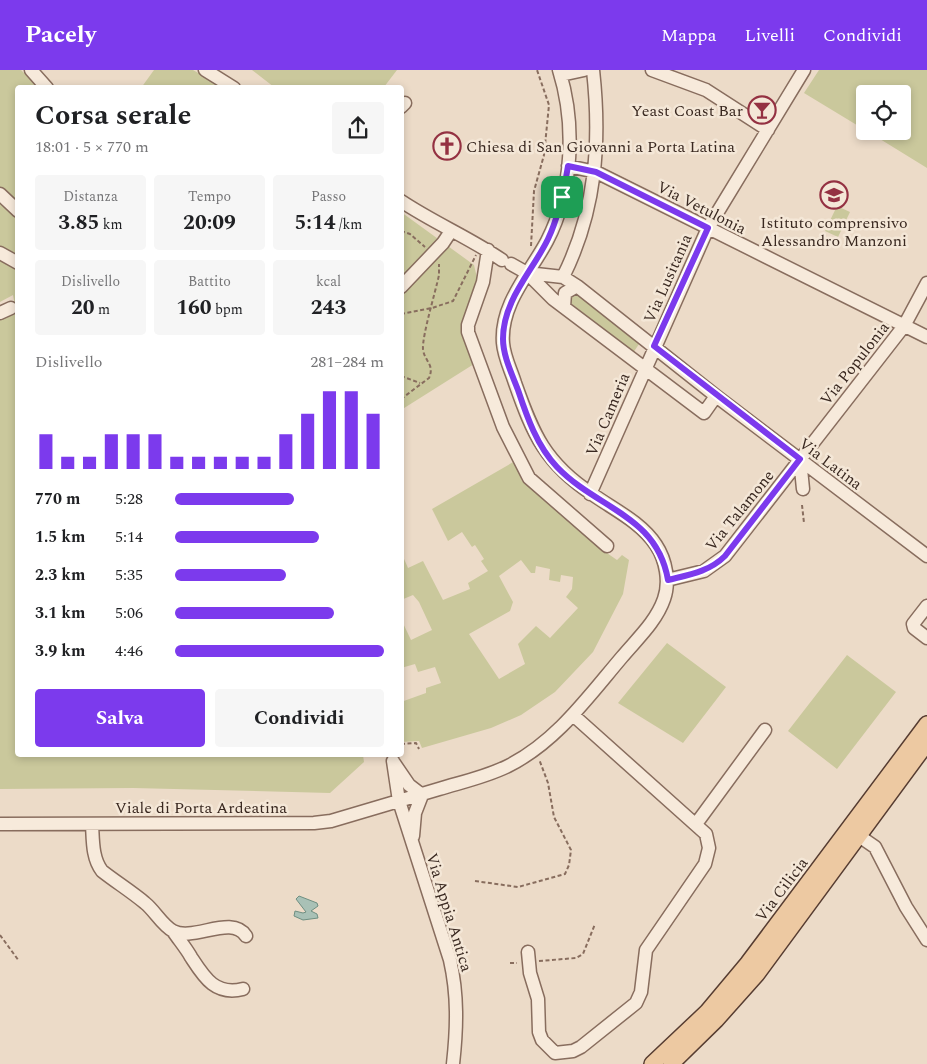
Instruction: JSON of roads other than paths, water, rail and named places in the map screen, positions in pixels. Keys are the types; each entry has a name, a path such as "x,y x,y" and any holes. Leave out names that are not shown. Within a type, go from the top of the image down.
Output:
{"main road":[{"name":"Via Cilicia","path":"652,1064 707,1012 742,971 927,724"},
{"name":"Via Cilicia","path":"671,1064 716,1020 757,974 927,743"}],"street":[{"path":"31,70 44,85"},
{"path":"205,70 229,85"},
{"path":"584,70 560,73 568,113 568,166 562,197 552,230 527,272 509,309 503,335 504,348 528,420 538,440 558,468 590,494 636,524 650,537 659,550 668,580"},
{"path":"563,277 586,215 596,172 598,120 593,70"},
{"path":"652,70 706,90 768,130"},
{"name":"Via Lusitania","path":"654,346 708,228 804,70"},
{"name":"Via Vetulonia","path":"568,166 596,172 927,337"},
{"path":"0,194 15,208"},
{"path":"404,203 450,231 527,272 564,307 704,413 716,396"},
{"path":"404,284 433,255 450,231"},
{"path":"484,248 483,282 468,325 468,332 503,427 528,478 607,546"},
{"path":"0,254 15,262"},
{"name":"Via Latina","path":"527,272 563,277 577,286 716,396 927,556"},
{"name":"Via Populonia","path":"800,459 904,326 927,283"},
{"path":"564,307 565,292 577,286"},
{"name":"Via Cameria","path":"590,494 654,346"},
{"path":"800,459 803,489"},
{"name":"Via Talamone","path":"668,580 704,570 721,560 800,459"},
{"name":"Viale di Porta Ardeatina","path":"0,824 314,823 422,795 499,771 536,750 573,715 651,623 664,600 668,580"},
{"path":"927,606 914,624 914,628 927,638"},
{"path":"528,957 538,999 539,1032 542,1040 555,1053 573,1051 581,1047 636,1003 641,992 646,950 705,864 709,848 706,834 696,824 573,715"},
{"path":"696,824 765,730"},
{"name":"Via Appia Antica","path":"422,795 409,785 393,761 399,801 455,984 457,1010 454,1064"},
{"path":"413,843 415,814 422,795"},
{"path":"92,824 94,851 97,864 102,871 146,904 173,931 203,976 213,987 233,992 242,989"},
{"path":"859,836 875,847 906,907 927,940"},
{"path":"173,931 187,934 230,927 243,931 246,936"}],"place":[{"name":"Yeast Coast Bar","path":"762,110"},
{"name":"Chiesa di San Giovanni a Porta Latina","path":"447,146"},
{"name":"Istituto comprensivo Alessandro Manzoni","path":"834,195"}]}
